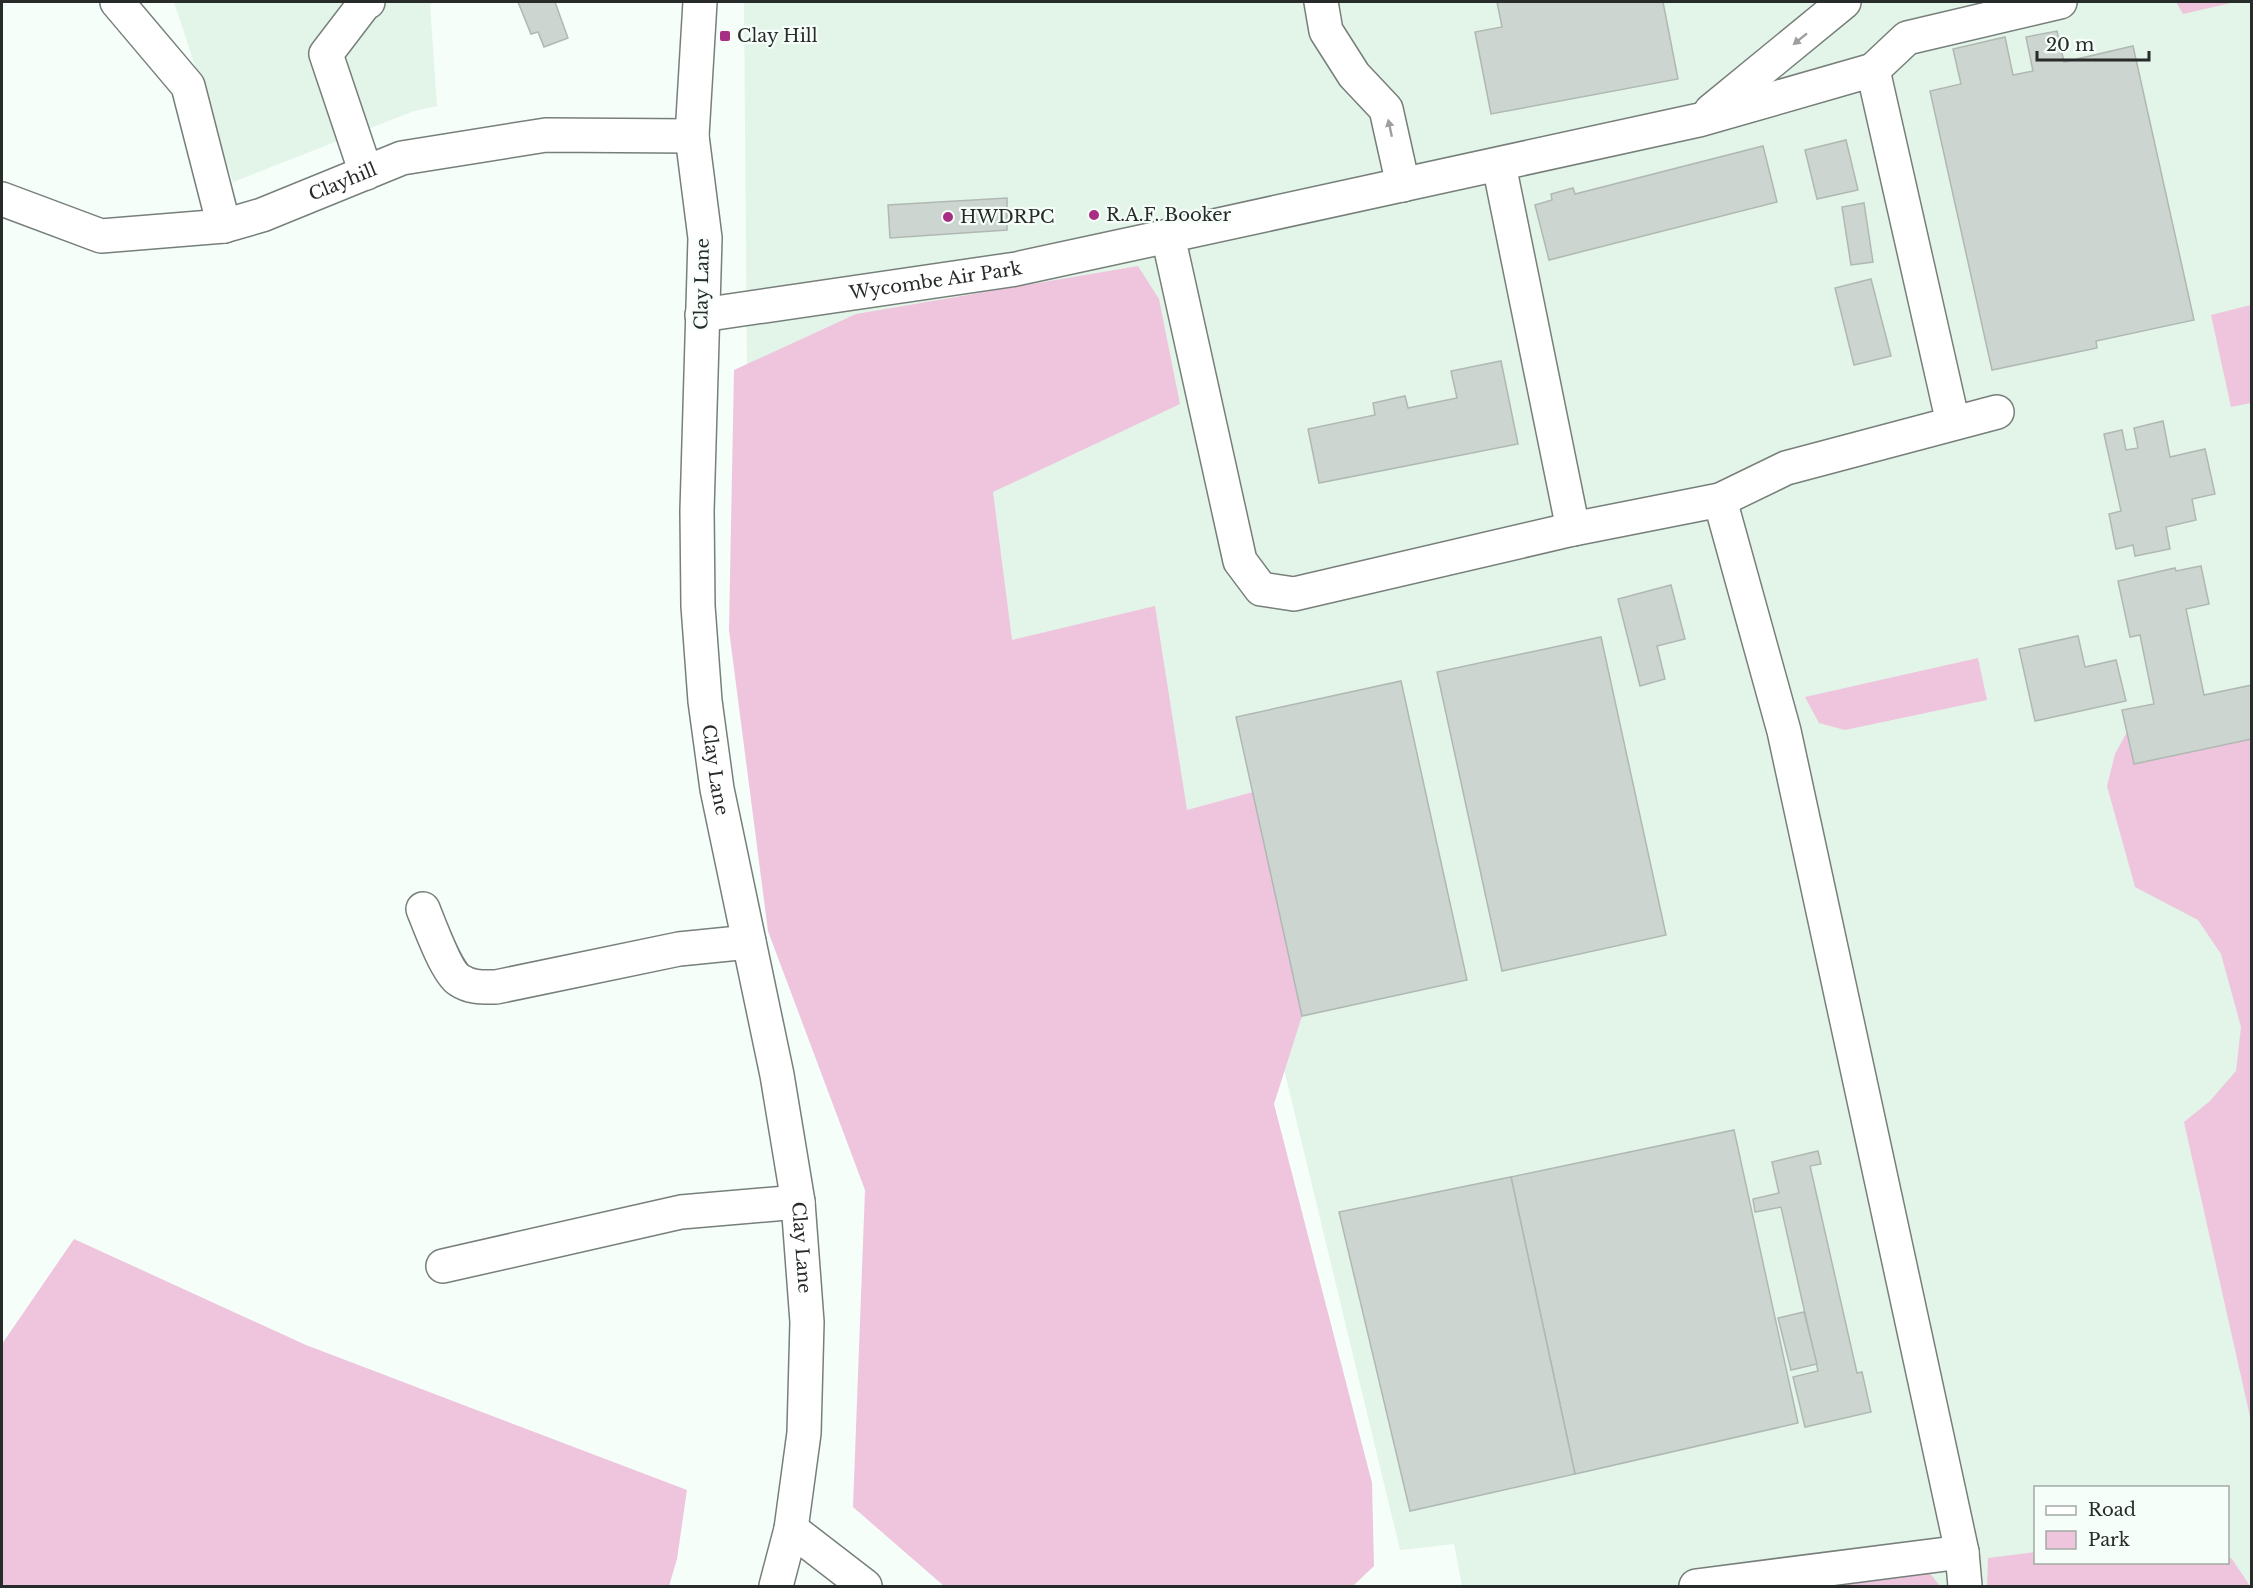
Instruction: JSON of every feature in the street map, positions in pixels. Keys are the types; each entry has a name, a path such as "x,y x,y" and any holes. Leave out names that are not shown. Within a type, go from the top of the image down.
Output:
{"street":[{"path":"117,2 188,86 224,226"},
{"path":"366,173 326,54 368,2"},
{"name":"Clay Lane","path":"700,2 693,136 705,238 696,511 698,606 704,689 717,789 777,1075 798,1202 807,1322 804,1433 791,1529 777,1587"},
{"path":"1321,2 1326,31 1354,75 1386,109 1403,185"},
{"path":"1699,120 1844,2"},
{"path":"1953,423 1873,70 1907,38 2060,2"},
{"name":"Wycombe Air Park","path":"702,315 1016,269 1699,120 1873,70"},
{"name":"Clayhill","path":"2,199 101,236 224,226 262,215 402,158 546,135 693,136"},
{"path":"1499,165 1573,529"},
{"path":"1168,236 1240,561 1261,589 1294,594 1573,529 1720,500 1786,468 1997,412"},
{"path":"1720,500 1784,731 1962,1552 1965,1587"},
{"path":"423,909 456,979 467,985 479,987 496,987 679,949 749,942"},
{"path":"443,1266 681,1212 798,1202"},
{"path":"791,1529 865,1587"},
{"path":"1696,1587 1962,1552"}],"shaded area":[{"path":"174,2 438,2 430,4 437,106 414,111 233,182"},
{"path":"744,2 2251,2 2251,1586 1462,1586 1454,1544 1400,1550 1284,1069 747,367"}],"green space":[{"path":"2176,2 2235,2 2183,14"},
{"path":"1138,266 1159,299 1180,404 993,492 1012,640 1155,606 1187,810 1253,792 1302,1016 1274,1104 1372,1483 1374,1566 1353,1586 944,1586 853,1507 865,1190 768,931 729,630 734,370 856,314"},
{"path":"2251,305 2251,403 2231,407 2211,315"},
{"path":"1978,658 1987,700 1845,730 1819,723 1805,697"},
{"path":"2127,732 2134,764 2251,739 2251,1421 2184,1122 2210,1101 2236,1071 2241,1027 2221,954 2198,920 2135,887 2107,786 2115,754"},
{"path":"74,1239 306,1345 687,1490 677,1559 669,1586 2,1586 2,1344"},
{"path":"2034,1552 2034,1564 2229,1564 2229,1557 2250,1586 1987,1586 1988,1558"},
{"path":"1928,1571 1940,1586 1849,1586 1848,1584"}],"building":[{"path":"518,2 555,2 568,38 544,47 538,32 531,34"},
{"path":"1497,2 1663,2 1678,79 1491,114 1475,32 1502,27"},
{"path":"2057,31 2064,62 2133,46 2194,320 2096,341 2097,348 1992,370 1930,91 1961,84 1953,49 2005,37 2013,75 2033,71 2026,37"},
{"path":"1846,140 1858,190 1817,199 1805,150"},
{"path":"1763,146 1777,202 1549,260 1535,205 1552,200 1551,194 1573,188 1575,194"},
{"name":"HWDRPC","path":"1007,198 1007,230 890,238 888,205"},
{"path":"1864,203 1873,262 1851,265 1842,207"},
{"path":"1871,279 1891,356 1854,365 1835,288"},
{"path":"1501,361 1518,444 1319,483 1308,429 1375,415 1373,403 1405,396 1408,408 1457,398 1451,371"},
{"path":"2163,421 2170,457 2205,449 2215,494 2192,499 2196,520 2166,527 2170,549 2135,556 2133,545 2116,549 2109,514 2121,511 2104,434 2122,430 2126,450 2138,448 2134,428"},
{"path":"2201,566 2209,604 2186,609 2204,695 2252,685 2252,739 2134,764 2122,710 2154,704 2140,635 2130,637 2118,581 2175,568 2176,571"},
{"path":"1671,585 1685,639 1657,646 1665,679 1640,686 1618,599"},
{"path":"2078,636 2085,667 2116,660 2126,701 2035,721 2019,649"},
{"path":"1601,637 1666,935 1502,971 1437,672"},
{"path":"1401,681 1467,980 1302,1016 1236,717"},
{"path":"1734,1130 1798,1423 1575,1474 1511,1177"},
{"path":"1818,1151 1821,1164 1810,1166 1857,1373 1862,1372 1871,1412 1805,1427 1793,1377 1818,1371 1781,1207 1755,1212 1753,1199 1779,1193 1772,1162"},
{"path":"1511,1177 1575,1474 1410,1511 1339,1212"},
{"path":"1804,1312 1817,1364 1791,1370 1778,1318"}],"place":[{"name":"Clay Hill","path":"725,36"},
{"name":"R.A.F. Booker","path":"1094,215"},
{"name":"HWDRPC","path":"948,217"}]}
